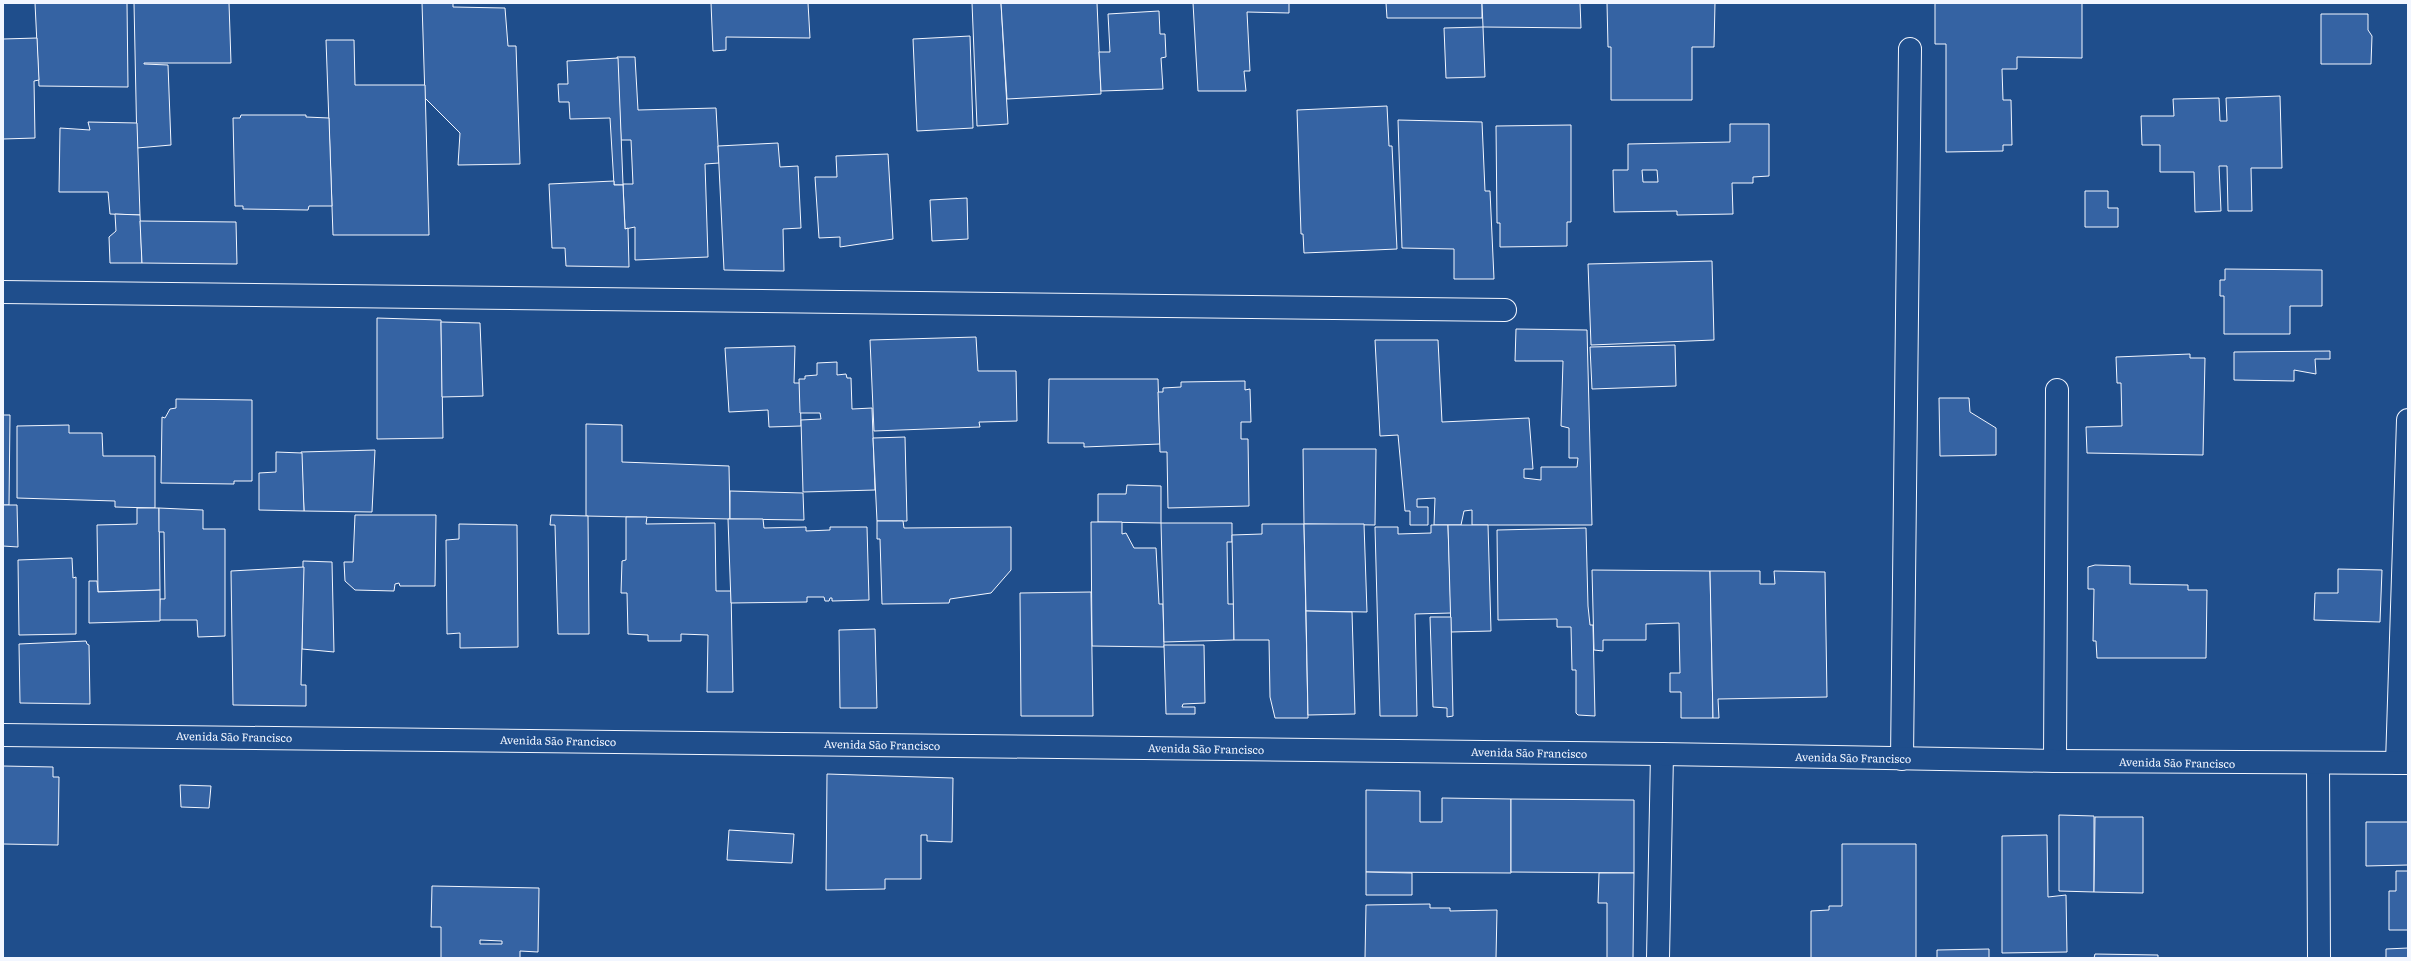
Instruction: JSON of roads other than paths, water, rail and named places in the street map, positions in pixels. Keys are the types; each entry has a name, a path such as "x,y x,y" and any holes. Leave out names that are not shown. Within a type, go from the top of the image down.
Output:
{"street":[{"path":"1902,759 1910,49"},
{"path":"3,292 1505,310"},
{"path":"2055,762 2057,390"},
{"path":"2403,763 2408,420"},
{"name":"Avenida São Francisco","path":"3,735 1662,754 2055,762 2318,764 2403,763"},
{"path":"1658,958 1662,754"},
{"path":"2318,764 2319,958"}]}
